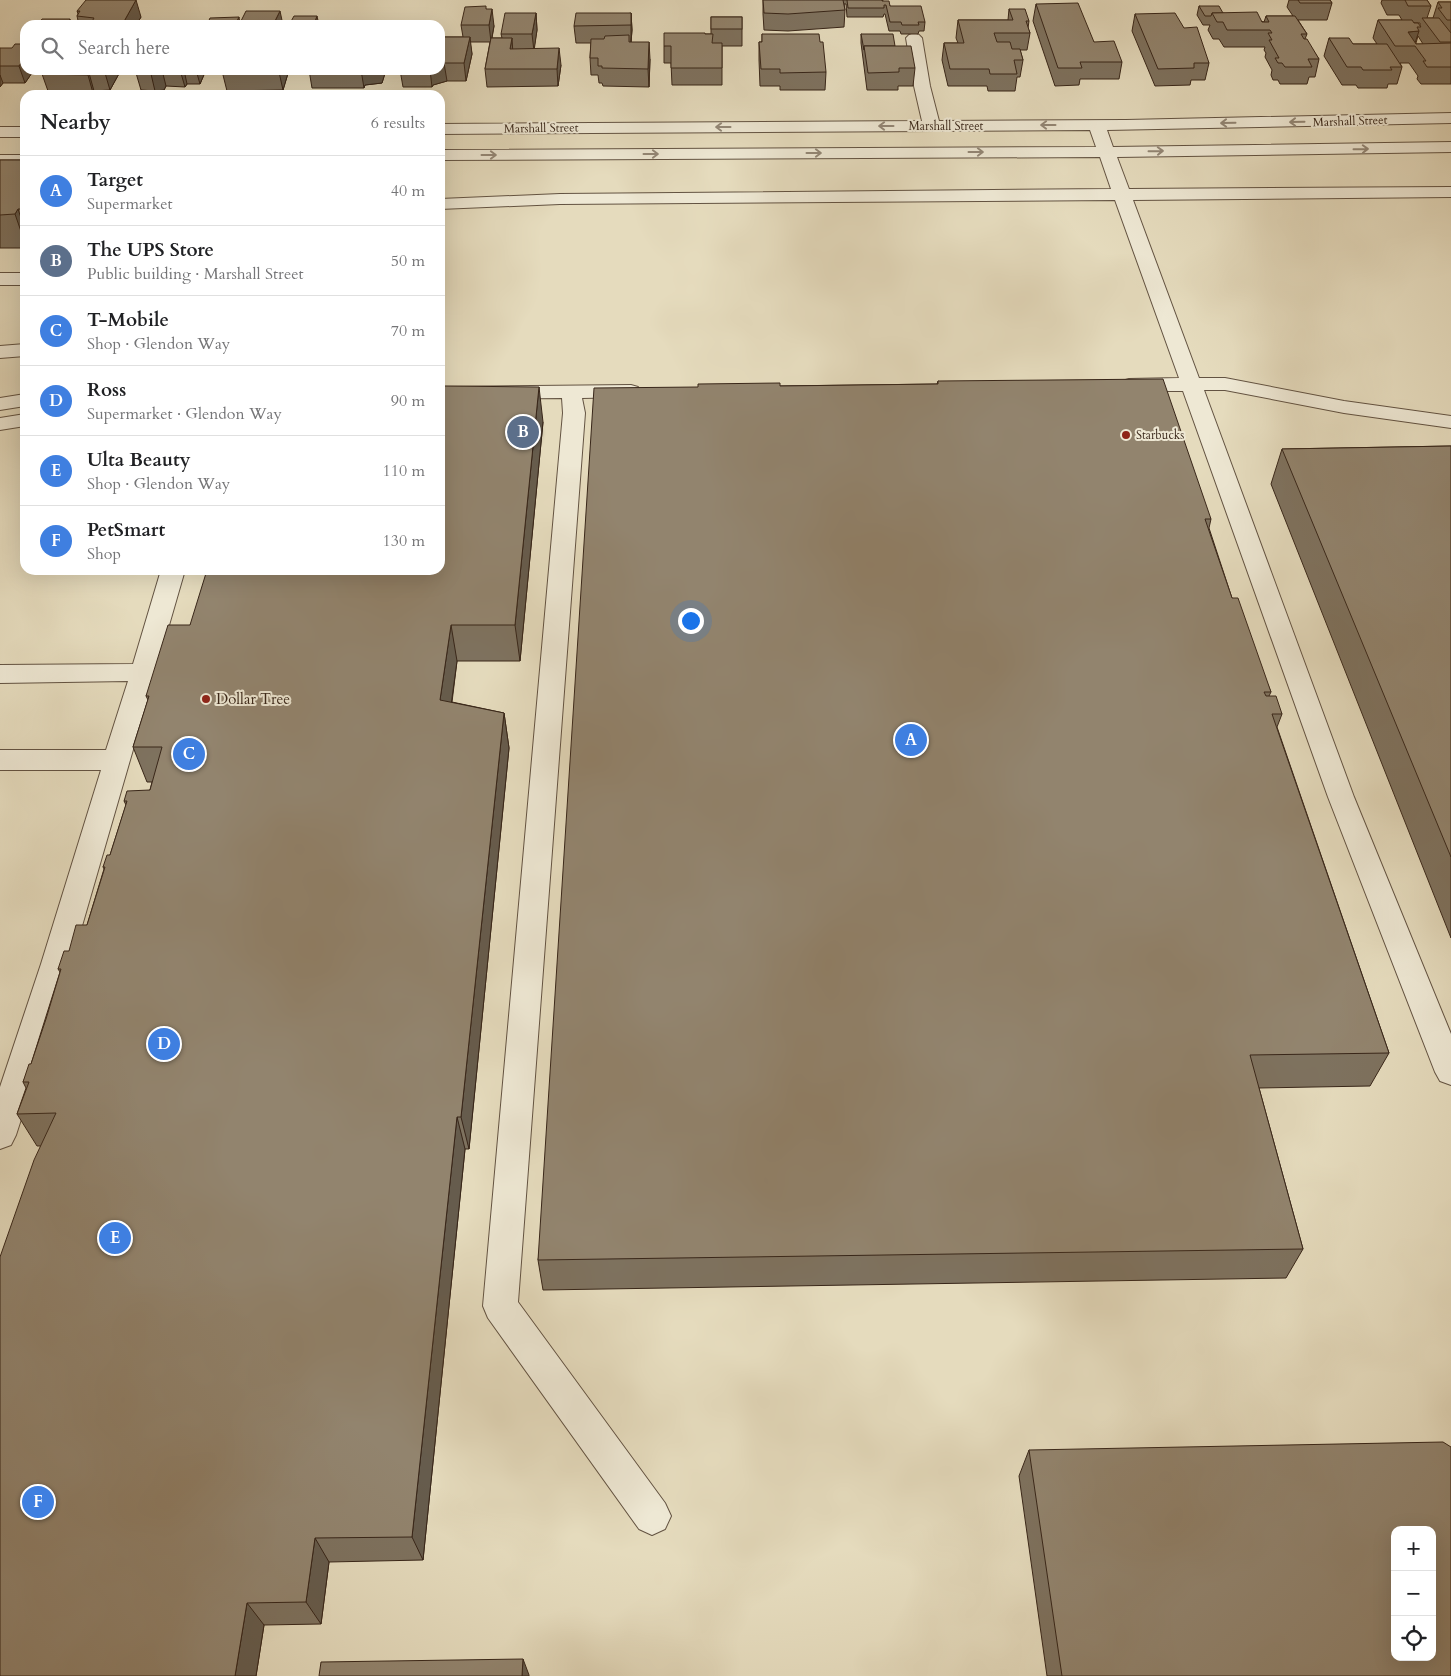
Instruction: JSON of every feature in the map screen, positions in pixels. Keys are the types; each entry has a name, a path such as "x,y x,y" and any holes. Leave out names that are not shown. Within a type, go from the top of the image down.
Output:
{"street":[{"path":"914,38 922,86 932,126"},
{"name":"Marshall Street","path":"445,129 1097,125 1451,118"},
{"path":"1097,125 1341,797 1451,1072"},
{"path":"0,132 20,132"},
{"name":"Marshall Street","path":"445,155 1107,152 1451,147"},
{"path":"0,160 20,160"},
{"path":"445,204 560,199 1451,192"},
{"path":"0,279 20,278"},
{"path":"0,352 20,350"},
{"path":"1106,385 1225,384 1344,407 1451,422"},
{"path":"571,391 573,423 500,1306 652,1516"},
{"path":"445,393 652,391"},
{"path":"0,404 20,401"},
{"path":"0,424 20,421"},
{"path":"0,1135 54,972 172,575"},
{"path":"0,674 142,672"},
{"path":"0,760 118,760"}],"building":[{"path":"86,0 136,0 125,20 93,20 94,18 77,16 80,11 77,11"},
{"path":"763,0 843,0 845,10 788,14 764,13"},
{"path":"847,0 882,0 889,1 890,6 921,6 925,22 918,22 919,25 902,25 901,22 890,22 886,5 884,5 884,8 848,8"},
{"path":"1298,0 1330,0 1332,3 1300,3"},
{"path":"1405,0 1427,0 1431,6 1408,6"},
{"path":"1438,2 1451,2 1451,20 1447,20 1438,8 1442,8"},
{"path":"1078,3 1094,42 1114,41 1122,62 1080,62 1082,68 1058,68 1036,4"},
{"path":"486,6 486,9 492,9 489,25 461,25 465,7"},
{"path":"1199,6 1219,6 1223,13 1212,13 1211,16 1205,16"},
{"path":"1009,9 1025,9 1029,21 1026,21 1030,33 994,33 997,42 1010,42 1012,49 1020,49 1023,60 1014,60 1017,74 990,74 989,69 950,69 944,43 964,43 958,20 1013,20"},
{"path":"246,11 280,11 276,20 242,20"},
{"path":"1257,12 1262,22 1269,22 1266,16 1295,16 1307,34 1301,34 1304,39 1307,39 1319,59 1308,59 1312,67 1285,67 1282,63 1278,63 1275,58 1279,58 1269,40 1272,40 1268,33 1272,33 1270,30 1227,30 1223,22 1217,22 1212,13"},
{"path":"505,13 536,13 532,34 501,34"},
{"path":"576,13 631,13 631,25 574,26"},
{"path":"1175,13 1184,28 1197,27 1209,63 1194,63 1194,68 1158,69 1135,14"},
{"path":"294,16 317,16 316,20 292,20"},
{"path":"239,17 238,20 209,20 210,18"},
{"path":"711,17 742,17 742,29 711,29"},
{"path":"1422,18 1439,18 1451,33 1451,42 1440,42"},
{"path":"42,19 70,19 69,20"},
{"path":"1378,20 1412,20 1414,23 1418,23 1421,27 1417,27 1419,31 1408,32 1416,44 1451,43 1451,67 1427,67 1423,61 1426,61 1415,46 1395,46"},
{"path":"664,33 713,34 712,43 722,43 722,68 671,68 671,46 664,46"},
{"path":"762,34 819,34 820,42 823,42 826,72 780,73 780,69 761,69 759,42 762,42"},
{"path":"861,34 893,34 895,46 864,46 864,50"},
{"path":"629,35 629,42 649,42 648,69 602,68 602,66 598,66 598,58 590,58 591,39 604,39 605,36"},
{"path":"445,37 470,37 464,63 445,63"},
{"path":"491,38 512,38 510,49 559,48 557,69 485,69"},
{"path":"1329,38 1349,38 1353,44 1387,44 1402,67 1390,67 1392,70 1363,70 1361,67 1347,67"},
{"path":"15,44 20,44 19,66 0,66 0,48 12,48"},
{"path":"864,46 911,46 915,68 899,68 899,72 868,73"},
{"path":"0,160 20,160 20,209 15,214 0,215"},
{"path":"1163,379 1211,519 1205,519 1232,598 1238,598 1271,692 1264,692 1266,696 1276,696 1282,714 1272,714 1389,1053 1250,1055 1303,1249 538,1260 594,388 698,387 698,384 780,383 780,386 938,384 938,381"},
{"path":"445,386 539,387 515,625 451,625 440,700 504,713 461,1117 457,1117 412,1537 315,1538 306,1602 247,1603 235,1676 0,1676 0,1257 34,1160 56,1113 17,1114 29,1082 23,1082 46,1019 61,969 58,969 64,951 69,951 76,925 87,925 105,867 103,867 107,855 110,855 127,801 124,801 127,791 150,790 162,747 133,747 149,696 146,696 168,625 190,625 205,575 445,575"},
{"path":"1451,446 1451,857 1282,449"},
{"path":"1443,1442 1451,1447 1451,1676 1062,1676 1029,1450"},
{"path":"523,1659 522,1676 319,1676 321,1662"}],"place":[{"name":"The UPS Store","path":"523,432"},
{"name":"Starbucks","path":"1126,435"},
{"name":"Dollar Tree","path":"206,699"},
{"name":"Target","path":"911,740"},
{"name":"T-Mobile","path":"189,754"},
{"name":"Ross","path":"164,1044"},
{"name":"Ulta Beauty","path":"115,1238"},
{"name":"PetSmart","path":"38,1502"}]}
